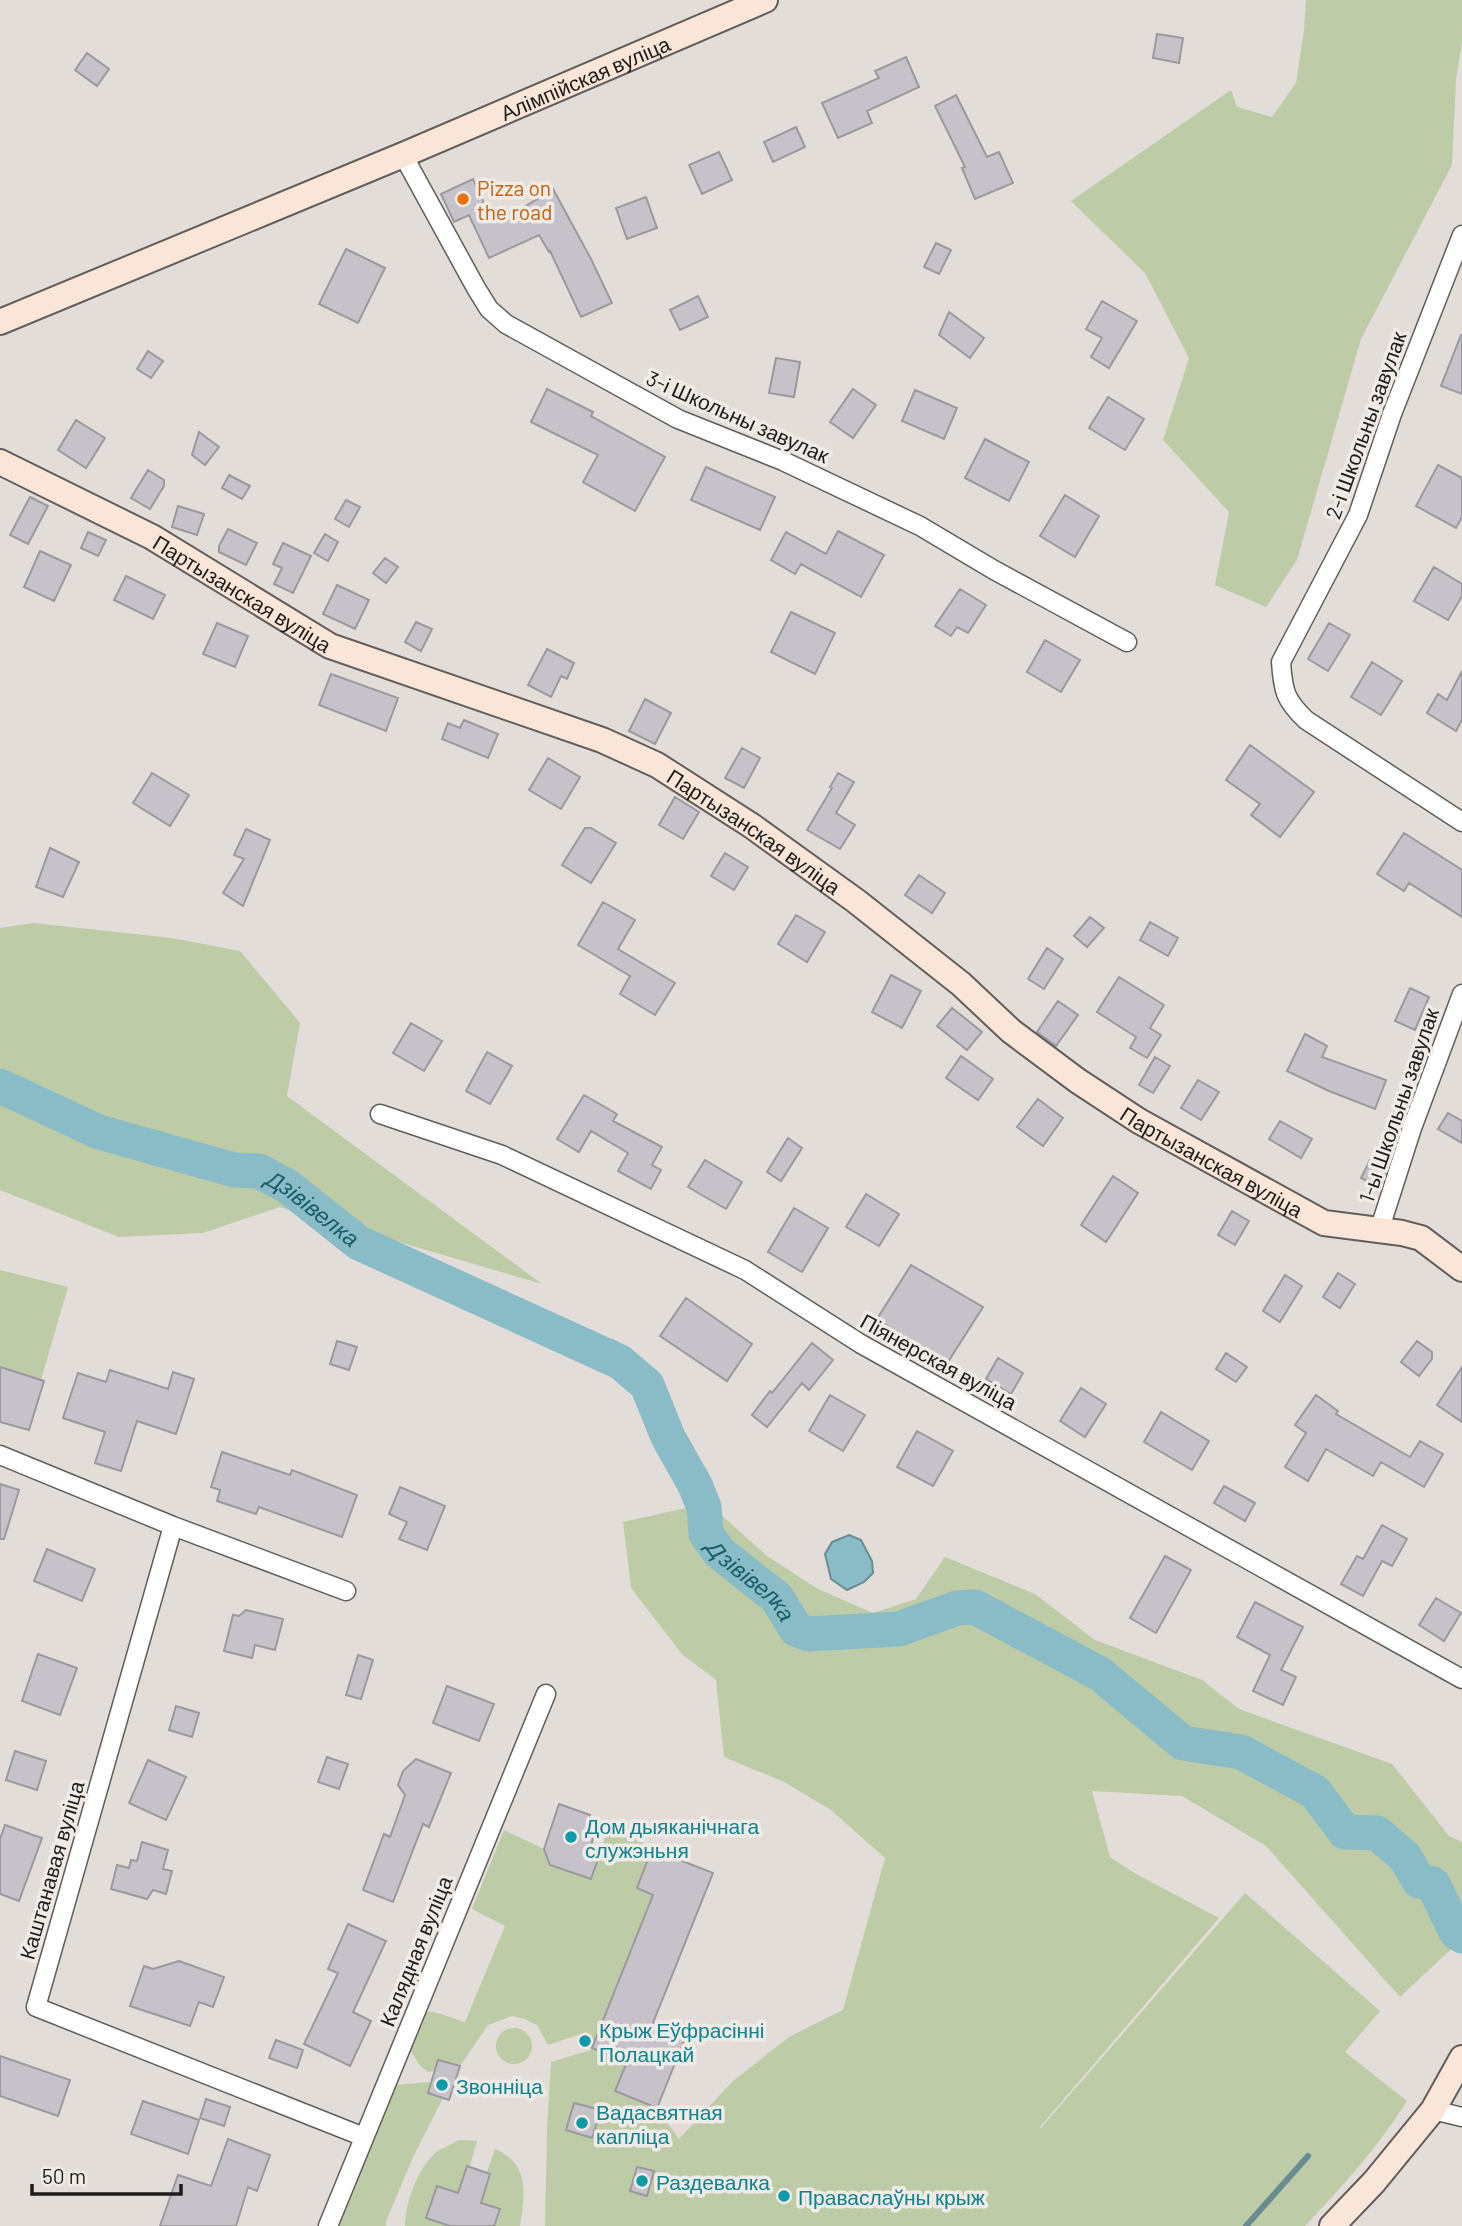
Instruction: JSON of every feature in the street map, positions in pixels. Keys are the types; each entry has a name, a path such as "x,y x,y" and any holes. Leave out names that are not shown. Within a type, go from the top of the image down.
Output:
{"street":[{"name":"Алімпійская вуліца","path":"0,322 403,155 765,0"},
{"name":"3-і Школьны завулак","path":"403,155 476,288 489,309 506,324 678,419 783,461 920,526 1126,642"},
{"name":"2-і Школьны завулак","path":"1462,235 1392,414 1358,515 1281,662 1282,689 1291,705 1306,720 1462,822"},
{"name":"Партызанская вуліца","path":"0,462 152,537 330,646 602,740 657,765 752,826 856,901 961,984 1011,1031 1078,1081 1139,1121 1324,1223 1421,1238 1462,1269"},
{"name":"1-ы Школьны завулак","path":"1379,1231 1412,1128 1462,994"},
{"name":"Піянерская вуліца","path":"380,1114 502,1155 745,1270 873,1351 1462,1679"},
{"path":"0,1455 173,1526 346,1591"},
{"name":"Каштанавая вуліца","path":"173,1526 36,2007 364,2137"},
{"name":"Калядная вуліца","path":"328,2226 546,1694"},
{"path":"1332,2226 1374,2182 1433,2110 1462,2058"},
{"path":"1433,2110 1462,2117"}],"green space":[{"path":"1306,0 1462,0 1462,42 1456,80 1452,165 1361,339 1297,560 1266,607 1215,585 1229,512 1163,440 1189,358 1145,273 1071,201 1231,90 1237,107 1272,117 1296,83"},
{"path":"33,923 172,938 240,951 300,1023 287,1096 542,1284 280,1207 203,1233 119,1237 0,1190 0,928"},
{"path":"0,1270 68,1287 41,1380 0,1367"},
{"path":"708,1503 767,1556 818,1589 873,1613 916,1599 945,1557 1035,1594 1095,1640 1202,1680 1239,1709 1392,1764 1449,1836 1462,1842 1462,1939 1400,1997 1266,1846 1182,1796 1092,1791 1110,1857 1136,1874 1219,1918 1040,2129 1245,1893 1380,2011 1345,2052 1407,2101 1359,2166 1305,2226 545,2226 551,2062 591,2050 587,2032 548,2045 537,2025 512,2016 488,2025 460,2066 438,2060 434,2071 428,2072 420,2066 406,2043 422,2014 435,2012 465,2022 505,1926 472,1909 504,1830 544,1849 550,1865 591,1879 610,1823 652,1849 637,1888 653,1895 592,2048 627,2062 615,2091 657,2108 679,2139 732,2082 789,2037 843,2010 885,1858 831,1810 784,1782 724,1757 716,1680 682,1654 631,1588 623,1522"},
{"path":"514,2028 527,2033 532,2046 527,2059 514,2064 501,2059 496,2046 501,2033"},
{"path":"429,2082 443,2098 414,2155 386,2226 338,2226 396,2085"},
{"path":"459,2140 477,2141 470,2166 487,2172 495,2149 514,2163 523,2181 520,2226 405,2226 410,2198 422,2169 434,2154"}],"water":[{"path":"612,1340 636,1358 644,1371 647,1385 639,1390 611,1364 602,1344"},
{"path":"849,1535 861,1540 872,1561 873,1573 864,1582 847,1590 831,1579 825,1554 832,1542"}],"building":[{"path":"1157,34 1183,38 1179,63 1153,58"},
{"path":"87,53 109,69 97,86 75,70"},
{"path":"906,57 919,87 867,111 872,123 838,138 822,103 879,78 875,71"},
{"path":"956,95 987,157 999,152 1013,183 975,199 962,168 965,167 935,106"},
{"path":"796,127 805,147 773,162 764,142"},
{"path":"719,152 732,180 702,194 689,165"},
{"path":"473,179 492,221 524,207 553,189 612,303 581,317 550,251 539,235 489,258 469,215 454,222 441,194"},
{"path":"646,197 657,228 627,239 616,208"},
{"path":"936,243 951,250 939,274 924,267"},
{"path":"346,249 385,268 358,323 319,304"},
{"path":"698,296 708,317 680,330 670,310"},
{"path":"1102,301 1137,321 1109,368 1091,357 1102,338 1086,329"},
{"path":"949,312 984,338 970,358 939,335"},
{"path":"1462,335 1462,394 1441,386"},
{"path":"148,351 163,361 151,378 137,369"},
{"path":"776,358 800,362 794,397 769,393"},
{"path":"547,389 593,412 591,416 665,457 635,511 583,482 598,455 531,422"},
{"path":"853,389 876,405 853,438 830,422"},
{"path":"915,390 957,408 944,439 902,421"},
{"path":"1108,397 1144,419 1125,450 1089,428"},
{"path":"76,420 105,438 86,468 58,450"},
{"path":"199,432 219,447 205,465 192,455"},
{"path":"985,439 1029,462 1009,501 965,478"},
{"path":"1438,465 1462,478 1462,517 1456,528 1416,506"},
{"path":"706,467 775,497 760,530 691,500"},
{"path":"148,470 164,480 164,486 150,509 131,498"},
{"path":"229,475 250,486 242,499 222,488"},
{"path":"1065,495 1099,516 1075,557 1040,536"},
{"path":"30,497 48,506 28,544 10,535"},
{"path":"346,500 360,507 349,527 335,519"},
{"path":"178,506 204,514 197,535 172,527"},
{"path":"228,529 257,543 246,565 219,552 219,546"},
{"path":"838,531 884,555 861,597 801,564 795,574 771,560 786,532 826,554"},
{"path":"88,532 106,540 98,556 81,548"},
{"path":"325,534 338,542 328,561 314,553"},
{"path":"283,543 311,556 293,593 274,584 282,568 273,564"},
{"path":"40,551 71,565 54,601 24,587"},
{"path":"385,558 398,567 386,583 373,573"},
{"path":"1434,567 1462,584 1462,596 1448,620 1414,601"},
{"path":"126,576 165,595 153,619 114,600"},
{"path":"337,585 369,600 355,629 323,614"},
{"path":"960,589 986,605 968,633 957,627 951,636 935,626"},
{"path":"791,612 835,633 815,674 771,652"},
{"path":"416,622 432,629 421,651 405,642"},
{"path":"217,623 248,636 235,667 203,654"},
{"path":"1329,623 1350,635 1328,671 1308,659"},
{"path":"1045,640 1080,660 1061,692 1027,672"},
{"path":"547,649 574,663 567,679 561,676 551,697 528,685"},
{"path":"1372,662 1402,681 1381,715 1351,697"},
{"path":"1462,671 1462,720 1456,731 1427,713 1438,694 1447,700"},
{"path":"331,674 398,698 386,731 319,705"},
{"path":"645,699 671,713 655,744 629,731"},
{"path":"464,720 498,734 488,758 442,739 448,723 460,728"},
{"path":"1250,745 1314,792 1280,837 1251,815 1260,804 1226,780"},
{"path":"742,748 760,758 744,788 725,778"},
{"path":"548,758 580,777 561,809 529,790"},
{"path":"152,773 189,795 170,826 133,803"},
{"path":"838,773 854,782 836,813 855,825 840,849 807,830"},
{"path":"675,797 699,812 683,839 659,825"},
{"path":"585,828 591,828 616,843 591,883 562,865"},
{"path":"246,829 270,840 243,906 223,893 244,859 234,855"},
{"path":"1404,833 1462,870 1462,917 1409,883 1404,891 1377,874"},
{"path":"50,848 79,862 63,897 36,887"},
{"path":"725,853 748,867 734,890 711,876"},
{"path":"919,875 945,893 932,913 905,895"},
{"path":"603,902 635,920 618,949 675,983 655,1015 620,994 630,976 578,945"},
{"path":"796,915 825,932 807,962 778,944"},
{"path":"1090,917 1104,928 1087,947 1074,936"},
{"path":"1150,922 1178,938 1168,956 1140,940"},
{"path":"1047,948 1063,959 1044,989 1028,979"},
{"path":"891,975 921,991 902,1028 872,1012"},
{"path":"1119,977 1164,1005 1150,1028 1161,1035 1147,1058 1130,1048 1136,1037 1097,1012"},
{"path":"1410,988 1429,997 1415,1030 1395,1021"},
{"path":"1058,1001 1078,1015 1056,1046 1037,1032"},
{"path":"952,1008 982,1032 967,1050 937,1026"},
{"path":"411,1023 442,1041 424,1071 393,1053"},
{"path":"1305,1034 1327,1046 1322,1057 1386,1080 1375,1109 1287,1071"},
{"path":"487,1052 512,1066 490,1104 466,1091"},
{"path":"961,1056 993,1079 978,1100 946,1078"},
{"path":"1155,1057 1170,1066 1153,1093 1139,1085"},
{"path":"1198,1080 1219,1092 1201,1120 1181,1108"},
{"path":"584,1095 617,1114 613,1121 662,1147 652,1165 661,1170 651,1189 618,1171 628,1153 591,1131 579,1152 557,1139"},
{"path":"1038,1099 1063,1118 1043,1146 1017,1127"},
{"path":"1448,1113 1462,1121 1462,1143 1438,1129"},
{"path":"1280,1121 1312,1139 1301,1158 1269,1139"},
{"path":"788,1138 802,1148 781,1181 767,1172"},
{"path":"705,1160 742,1182 726,1209 688,1187"},
{"path":"1370,1160 1387,1168 1381,1188 1361,1178"},
{"path":"1113,1176 1138,1193 1106,1242 1081,1225"},
{"path":"866,1194 899,1214 879,1246 846,1227"},
{"path":"794,1208 828,1228 802,1272 768,1252"},
{"path":"1232,1211 1249,1221 1235,1245 1218,1235"},
{"path":"911,1265 983,1307 946,1365 877,1319"},
{"path":"1338,1273 1355,1284 1340,1308 1323,1297"},
{"path":"1285,1275 1302,1286 1280,1322 1263,1311"},
{"path":"686,1298 752,1344 727,1381 660,1336"},
{"path":"337,1341 357,1347 349,1370 330,1364"},
{"path":"1417,1341 1432,1352 1432,1359 1419,1376 1401,1362"},
{"path":"812,1343 833,1360 809,1390 802,1383 767,1427 752,1415"},
{"path":"1226,1353 1247,1367 1236,1382 1216,1369"},
{"path":"998,1358 1023,1373 1011,1394 986,1379"},
{"path":"0,1367 44,1381 29,1430 0,1422"},
{"path":"1462,1367 1462,1422 1437,1405"},
{"path":"110,1370 168,1389 173,1372 194,1379 176,1434 137,1421 121,1471 95,1463 105,1432 63,1418 78,1373 106,1382"},
{"path":"1081,1388 1106,1404 1085,1437 1060,1421"},
{"path":"830,1395 865,1415 843,1451 809,1431"},
{"path":"1316,1395 1338,1411 1336,1414 1410,1457 1420,1441 1443,1454 1424,1487 1381,1462 1373,1476 1326,1449 1308,1481 1285,1467 1306,1433 1295,1425"},
{"path":"1161,1412 1209,1441 1192,1470 1144,1442"},
{"path":"917,1431 953,1451 933,1486 897,1467"},
{"path":"222,1452 290,1475 292,1470 357,1495 342,1537 259,1507 256,1514 217,1501 220,1490 211,1487"},
{"path":"0,1484 19,1490 4,1539 0,1539"},
{"path":"1224,1486 1255,1503 1245,1521 1214,1503"},
{"path":"400,1487 445,1506 427,1550 399,1539 407,1522 389,1514"},
{"path":"1382,1525 1407,1539 1392,1566 1382,1561 1363,1596 1341,1584 1357,1556 1363,1559"},
{"path":"47,1549 95,1569 82,1601 34,1581"},
{"path":"1165,1556 1191,1570 1156,1633 1130,1618"},
{"path":"1436,1598 1461,1613 1444,1641 1419,1625"},
{"path":"1255,1602 1303,1627 1281,1670 1296,1677 1283,1705 1253,1691 1270,1655 1237,1637"},
{"path":"246,1610 283,1619 275,1650 255,1645 252,1658 224,1651 233,1615 239,1616"},
{"path":"38,1654 77,1668 60,1715 22,1701"},
{"path":"358,1655 373,1660 361,1699 346,1695"},
{"path":"447,1686 494,1704 479,1741 433,1723"},
{"path":"176,1706 199,1713 192,1737 169,1730"},
{"path":"15,1751 46,1761 37,1790 6,1780"},
{"path":"327,1757 348,1764 339,1789 318,1782"},
{"path":"416,1759 451,1773 429,1827 423,1824 393,1902 363,1890 384,1834 390,1837 405,1795 398,1785 403,1771"},
{"path":"148,1760 186,1777 166,1820 129,1803"},
{"name":"Дом дыяканічнага служэньня","path":"559,1804 590,1815 587,1827 596,1830 591,1845 602,1848 591,1879 550,1865 544,1849"},
{"path":"5,1825 42,1838 19,1901 0,1894 0,1839"},
{"path":"142,1842 168,1850 163,1869 172,1871 166,1894 153,1890 147,1899 111,1889 117,1865 129,1868 131,1860 137,1861"},
{"path":"652,1849 713,1873 653,2023 686,2036 657,2108 615,2091 627,2062 592,2048 653,1895 637,1888"},
{"path":"348,1924 386,1941 353,2012 371,2021 350,2066 304,2044 338,1973 328,1969"},
{"path":"179,1961 224,1977 213,2007 199,2002 190,2026 130,2006 144,1966 153,1969"},
{"path":"276,2040 303,2050 297,2068 269,2058"},
{"path":"0,2056 70,2080 58,2116 0,2096"},
{"name":"Звонніца","path":"438,2060 460,2066 449,2100 428,2093"},
{"path":"206,2099 230,2107 224,2126 200,2118"},
{"path":"143,2101 199,2120 188,2154 131,2134"},
{"name":"Вадасвятная капліца","path":"574,2103 601,2110 592,2138 566,2130"},
{"path":"228,2139 270,2155 257,2191 248,2187 236,2226 160,2226 178,2175 211,2186"},
{"path":"467,2166 490,2174 481,2203 500,2209 494,2226 450,2226 426,2218 437,2186 458,2193"},
{"name":"Раздевалка","path":"637,2167 654,2171 647,2196 630,2191"}],"waterway":[{"name":"Дзівівелка","path":"0,1086 99,1132 234,1170 259,1171 287,1186 359,1243 620,1362 647,1385 668,1437 704,1507 706,1534 720,1553 777,1598 796,1629 808,1634 899,1629 957,1608 975,1607 1100,1674 1183,1743 1241,1752 1315,1792 1345,1832 1377,1833 1405,1857 1419,1881 1433,1884 1456,1932 1462,1936"},
{"path":"1246,2226 1308,2156"}],"place":[{"name":"Pizza on the road","path":"463,199"},
{"name":"Дом дыяканічнага служэньня","path":"571,1837"},
{"name":"Крыж Еўфрасінні Полацкай","path":"585,2041"},
{"name":"Звонніца","path":"442,2085"},
{"name":"Вадасвятная капліца","path":"582,2123"},
{"name":"Раздевалка","path":"642,2181"},
{"name":"Праваслаўны крыж","path":"784,2196"}]}
